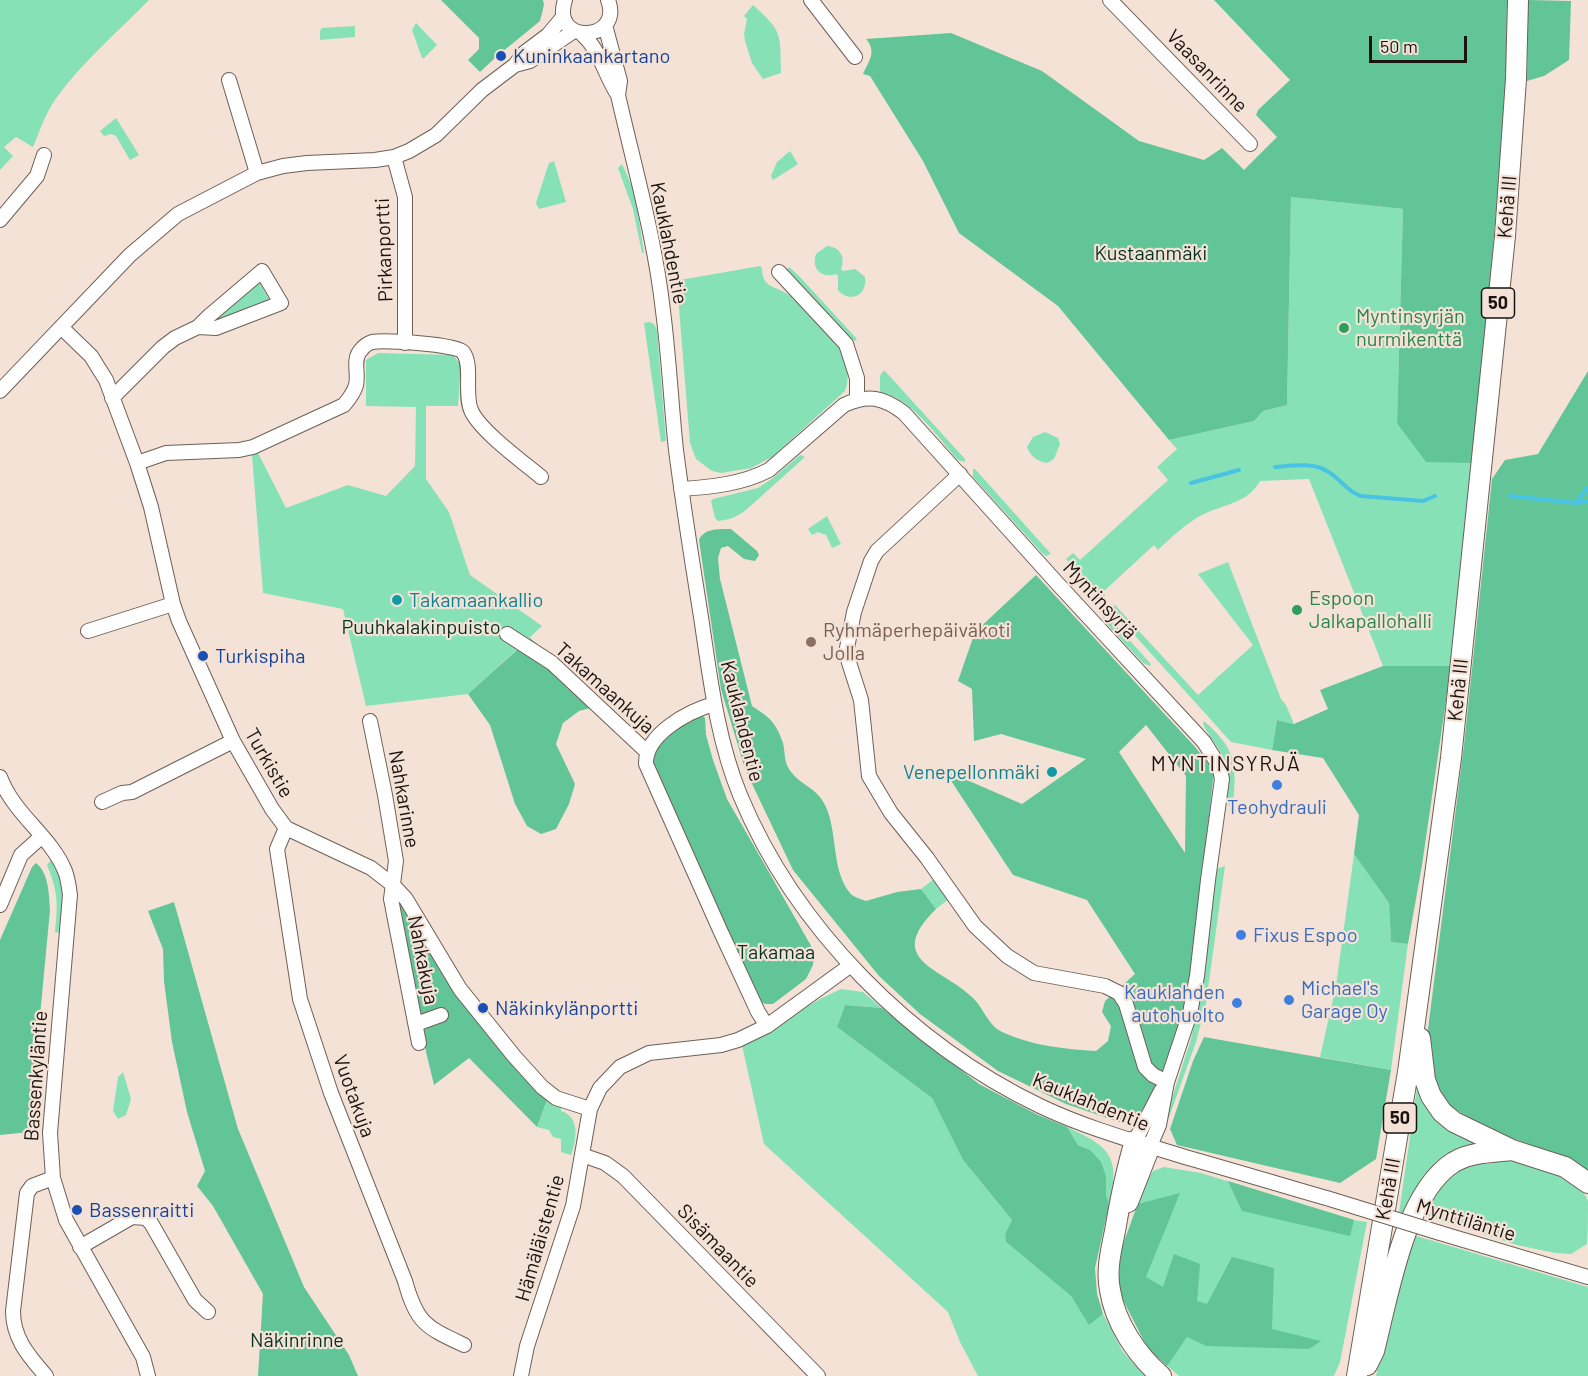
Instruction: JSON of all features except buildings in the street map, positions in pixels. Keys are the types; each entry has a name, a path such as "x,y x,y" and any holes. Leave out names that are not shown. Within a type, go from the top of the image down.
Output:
{"highway":[{"name":"Kehä III","path":"1357,1376 1408,1072 1451,758 1507,203 1516,79 1518,0"},
{"path":"1416,1011 1425,1080 1431,1096 1442,1112 1454,1122 1512,1150 1565,1167 1588,1183"},
{"path":"1143,1144 1113,1241 1108,1275 1113,1302 1127,1335 1161,1376"},
{"path":"1363,1376 1374,1351 1400,1248 1415,1210 1427,1190 1441,1172 1455,1161 1472,1155 1512,1150"},
{"path":"1345,1376 1363,1340"}],"street":[{"path":"0,391 130,255 178,214 257,173 308,163 394,158 429,141 482,90 515,65 524,52 548,35 563,17 562,8 565,0"},
{"path":"811,0 855,57"},
{"name":"Vaasanrinne","path":"1110,0 1250,144"},
{"path":"515,65 530,60 578,33 595,33 605,25 609,15 609,1"},
{"name":"Kauklahdentie","path":"563,17 567,25 592,42 609,81 618,95 657,267 681,489 714,704 740,795 771,859 800,901 851,965 885,1000 923,1032 971,1067 1041,1107 1143,1144 1334,1200"},
{"name":"Kauklahdentie","path":"605,25 620,81 618,95"},
{"path":"229,80 257,173"},
{"path":"0,220 37,176 44,155"},
{"name":"Pirkanportti","path":"394,158 405,197 405,343"},
{"path":"112,398 163,347 175,338 198,327 262,271 281,303 216,328 198,327"},
{"path":"681,489 734,483 769,470 844,405 857,399 857,378 846,344 779,272"},
{"name":"Turkistie","path":"61,327 91,356 106,380 151,507 179,621 233,741 272,809 286,828 371,868 393,885 406,899 472,1006 514,1056 542,1087 556,1098 590,1109"},
{"path":"137,463 165,453 239,450 280,436 344,405 352,396 356,385 357,356 362,348 371,342 405,343 453,346 462,350 467,360 468,396 471,411 479,424 541,477"},
{"name":"Myntinsyrjä","path":"857,399 876,399 894,405 904,413 1204,742 1219,766 1222,779 1197,976 1190,1013 1167,1082 1159,1125 1143,1144"},
{"path":"960,474 877,551 871,561 854,612 846,653 861,700 869,776 891,813 927,858 975,926 1007,956 1034,973 1105,986 1119,993 1126,1004 1145,1067 1153,1075 1167,1082"},
{"path":"88,631 173,604"},
{"name":"Takamaankuja","path":"507,634 552,663 647,752"},
{"path":"714,704 700,708 670,726 654,741 647,752 646,764 720,930 758,1012 767,1026"},
{"name":"Nahkarinne","path":"370,721 396,861 393,885"},
{"path":"102,802 138,789 233,741"},
{"name":"Bassenkyläntie","path":"0,777 14,805 62,865 70,895 50,1133 52,1178 66,1220 143,1357 148,1376"},
{"name":"Vuotakuja","path":"286,828 278,849 300,999 331,1093 401,1271 412,1307 421,1320 438,1333 464,1345"},
{"path":"0,905 21,855 41,837"},
{"name":"Nahkakuja","path":"393,885 391,899 419,1043"},
{"path":"590,1109 600,1088 620,1067 634,1059 665,1050 721,1045 738,1040 767,1026 851,965"},
{"path":"416,1024 441,1015"},
{"name":"Hämäläistentie","path":"521,1376 528,1346 573,1206 590,1109"},
{"name":"Sisämaantie","path":"582,1155 605,1163 623,1176 818,1376"},
{"path":"46,1376 28,1355 20,1341 13,1321 13,1311 27,1193 32,1186 52,1178"},
{"name":"Mynttiläntie","path":"1334,1200 1588,1277"},
{"path":"80,1247 132,1217 146,1218 195,1300 208,1312"}],"green space":[{"path":"0,0 149,0 67,84 50,109 33,147 16,137 4,147 13,156 0,170"},
{"path":"441,0 543,0 544,5 540,21 480,72 468,60 479,49 479,38"},
{"name":"Kustaanmäki","path":"1214,0 1507,0 1506,98 1474,463 1426,462 1397,423 1403,209 1291,197 1287,405 1263,411 1254,421 1169,440 1058,306 959,233 923,161 870,76 863,74 871,52 866,39 951,33 1042,71 1139,141 1204,160 1222,148 1244,170 1277,137 1256,115 1258,110 1290,80"},
{"path":"1528,0 1571,1 1569,60 1544,76 1527,81"},
{"path":"753,5 770,21 780,41 781,73 763,79 752,63 744,34 747,19 744,16"},
{"path":"416,23 437,45 424,58 422,58 412,30"},
{"path":"355,26 355,37 320,40 322,28"},
{"path":"116,118 139,155 130,160 116,136 111,134 104,136 100,131"},
{"path":"790,151 798,164 773,180 771,176 777,162"},
{"path":"554,161 566,202 539,209 536,203 549,163"},
{"path":"622,164 635,193 644,253 642,253 633,209 618,168"},
{"path":"1291,197 1403,209 1397,423 1474,463 1451,666 1383,666 1309,479 1260,481 1243,498 1192,521 1158,550 1154,545 1103,592 1105,595 1102,598 1066,559 1073,553 1080,560 1168,480 1157,467 1177,449 1169,440 1254,421 1263,411 1287,405"},
{"path":"827,246 841,253 843,271 855,269 865,277 864,289 861,293 853,297 843,294 838,290 836,274 822,274 816,268 816,254"},
{"path":"760,266 765,281 798,302 841,350 848,371 847,386 845,391 772,457 751,468 721,473 712,471 696,459 690,443 677,283 680,280"},
{"path":"789,267 857,339 855,341 787,269"},
{"path":"259,282 270,301 217,324 213,321"},
{"path":"644,323 654,324 657,330 666,441 661,442"},
{"name":"Puuhkalakinpuisto","path":"378,353 453,355 461,365 458,406 426,406 426,479 449,512 470,575 542,626 468,694 366,706 343,609 263,593 252,455 258,453 286,508 348,485 386,496 415,466 416,407 366,406 366,360"},
{"path":"883,371 965,459 965,462 958,460 913,410 891,395 880,392 880,376"},
{"path":"1588,371 1588,1172 1567,1158 1490,1130 1446,1104 1430,1070 1428,1029 1464,745 1492,479 1505,460 1538,454"},
{"path":"1045,432 1058,438 1060,444 1054,459 1047,463 1035,458 1027,447 1033,437"},
{"path":"800,455 805,457 746,510 729,519 718,521 715,518 711,501 713,499 758,488"},
{"path":"973,469 1051,554 1046,556 1042,553 973,477"},
{"path":"827,516 841,544 832,548 826,535 818,532 812,535 808,529"},
{"path":"731,529 759,555 755,561 744,559 728,546 721,548 718,558 720,579 752,706 767,717 778,730 786,762 792,773 822,799 832,826 837,862 844,884 851,894 866,901 897,892 921,889 936,909 921,927 915,941 917,952 923,962 973,998 993,1025 1002,1032 1037,1044 1096,1051 1108,1041 1111,1026 1102,1012 1105,1001 1135,974 1087,900 1013,875 944,770 1022,804 1086,759 1001,734 974,741 972,689 958,681 975,632 1036,575 1196,748 1214,771 1192,970 1177,1039 1154,1092 1140,1113 1122,1123 1066,1104 998,1071 920,1014 879,976 793,870 745,769 721,689 699,540 708,531","holes":["1146,725 1186,776 1185,853 1119,752"]},
{"path":"1228,562 1281,699 1294,724 1277,720 1272,750 1231,742 1110,608 1115,605 1198,695 1253,645 1198,574"},
{"path":"1105,613 1151,664 1150,666 1143,663 1104,621"},
{"path":"530,638 606,704 579,711 563,723 556,744 575,784 569,804 556,829 541,834 527,826 515,804 490,725 468,694"},
{"path":"1383,666 1451,666 1408,944 1391,942 1389,903 1354,854 1359,815 1323,758 1272,750 1277,720 1294,724 1328,709 1320,690"},
{"name":"Takamaa","path":"698,715 705,718 706,735 727,799 814,951 813,965 806,979 773,1004 759,1001 650,766 652,757 661,742"},
{"path":"1204,721 1223,740 1232,758 1235,778 1233,804 1230,807 1227,799 1228,770 1221,752 1203,724"},
{"path":"1354,854 1389,903 1391,942 1408,944 1391,1070 1320,1057 1336,986"},
{"path":"51,860 61,886 63,904 61,933 55,932 56,898 47,865"},
{"path":"36,863 46,878 50,910 29,1132 0,1135 0,940 32,867"},
{"path":"1225,866 1206,1003 1196,1042 1167,1123 1165,1120 1191,1039 1199,1000 1217,869"},
{"path":"934,879 949,899 936,909 921,889"},
{"path":"397,901 401,903 415,923 455,994 547,1100 537,1127 469,1058 434,1085 423,1030 448,1017 446,1008 424,1016 418,1011"},
{"name":"Näkinrinne","path":"174,902 238,1129 304,1287 349,1355 358,1376 258,1376 263,1294 213,1206 197,1186 205,1171 187,1112 172,1042 164,981 163,949 148,911"},
{"path":"841,989 863,992 882,1008 845,1005 837,1027 932,1098 963,1160 1012,1220 1005,1234 1006,1242 1071,1296 1089,1324 1103,1314 1123,1352 1145,1376 978,1376 960,1342 948,1312 764,1144 742,1045"},
{"path":"845,1005 882,1008 979,1084 1036,1114 1067,1127 1078,1145 1090,1150 1101,1162 1106,1176 1106,1194 1109,1205 1095,1268 1097,1294 1103,1314 1089,1325 1071,1296 1006,1242 1005,1234 1012,1220 963,1160 932,1098 837,1027"},
{"path":"1204,1037 1391,1070 1376,1159 1340,1183 1177,1145 1170,1129 1193,1061"},
{"path":"123,1072 131,1099 126,1115 118,1119 113,1111 118,1077"},
{"path":"1418,1081 1489,1145 1473,1147 1396,1234"},
{"path":"547,1100 561,1106 561,1111 567,1114 574,1123 575,1142 571,1155 561,1152 561,1139 553,1137 549,1130 537,1127"},
{"path":"1067,1127 1093,1141 1109,1155 1114,1175 1109,1205 1106,1194 1106,1176 1090,1150 1078,1145"},
{"path":"1505,1160 1564,1178 1583,1192 1588,1201 1587,1244 1571,1254 1555,1253 1517,1245 1421,1214 1443,1181 1467,1165"},
{"path":"1164,1167 1201,1173 1367,1222 1340,1362 1334,1376 1179,1376 1148,1349 1121,1250 1144,1186 1153,1171"},
{"path":"1228,1181 1354,1220 1350,1236 1242,1211"},
{"path":"1180,1193 1146,1277 1163,1287 1174,1254 1200,1264 1197,1301 1207,1304 1232,1257 1274,1268 1272,1329 1321,1341 1309,1349 1206,1346 1187,1337 1167,1366 1148,1349 1118,1290 1121,1250 1138,1204"},
{"path":"1413,1235 1588,1287 1588,1376 1376,1376"}],"waterway":[{"path":"1275,467 1301,465 1321,468 1361,496 1423,501 1435,496"},
{"path":"1191,483 1239,470"},
{"path":"1577,502 1588,487"},
{"path":"1510,496 1577,503 1588,501"}],"place":[{"name":"Kuninkaankartano","path":"501,56"},
{"name":"Myntinsyrjän nurmikenttä","path":"1344,328"},
{"name":"Takamaankallio","path":"397,600"},
{"name":"Espoon Jalkapallohalli","path":"1297,610"},
{"name":"Ryhmäperhepäiväkoti Jolla","path":"811,642"},
{"name":"Turkispiha","path":"203,656"},
{"name":"Venepellonmäki","path":"1052,772"},
{"name":"Teohydrauli","path":"1277,785"},
{"name":"Fixus Espoo","path":"1241,935"},
{"name":"Michael's Garage Oy","path":"1289,1000"},
{"name":"Kauklahden autohuolto","path":"1237,1003"},
{"name":"Näkinkylänportti","path":"483,1008"},
{"name":"Bassenraitti","path":"77,1210"}],"district":[{"name":"MYNTINSYRJÄ","path":"1226,764"}]}
